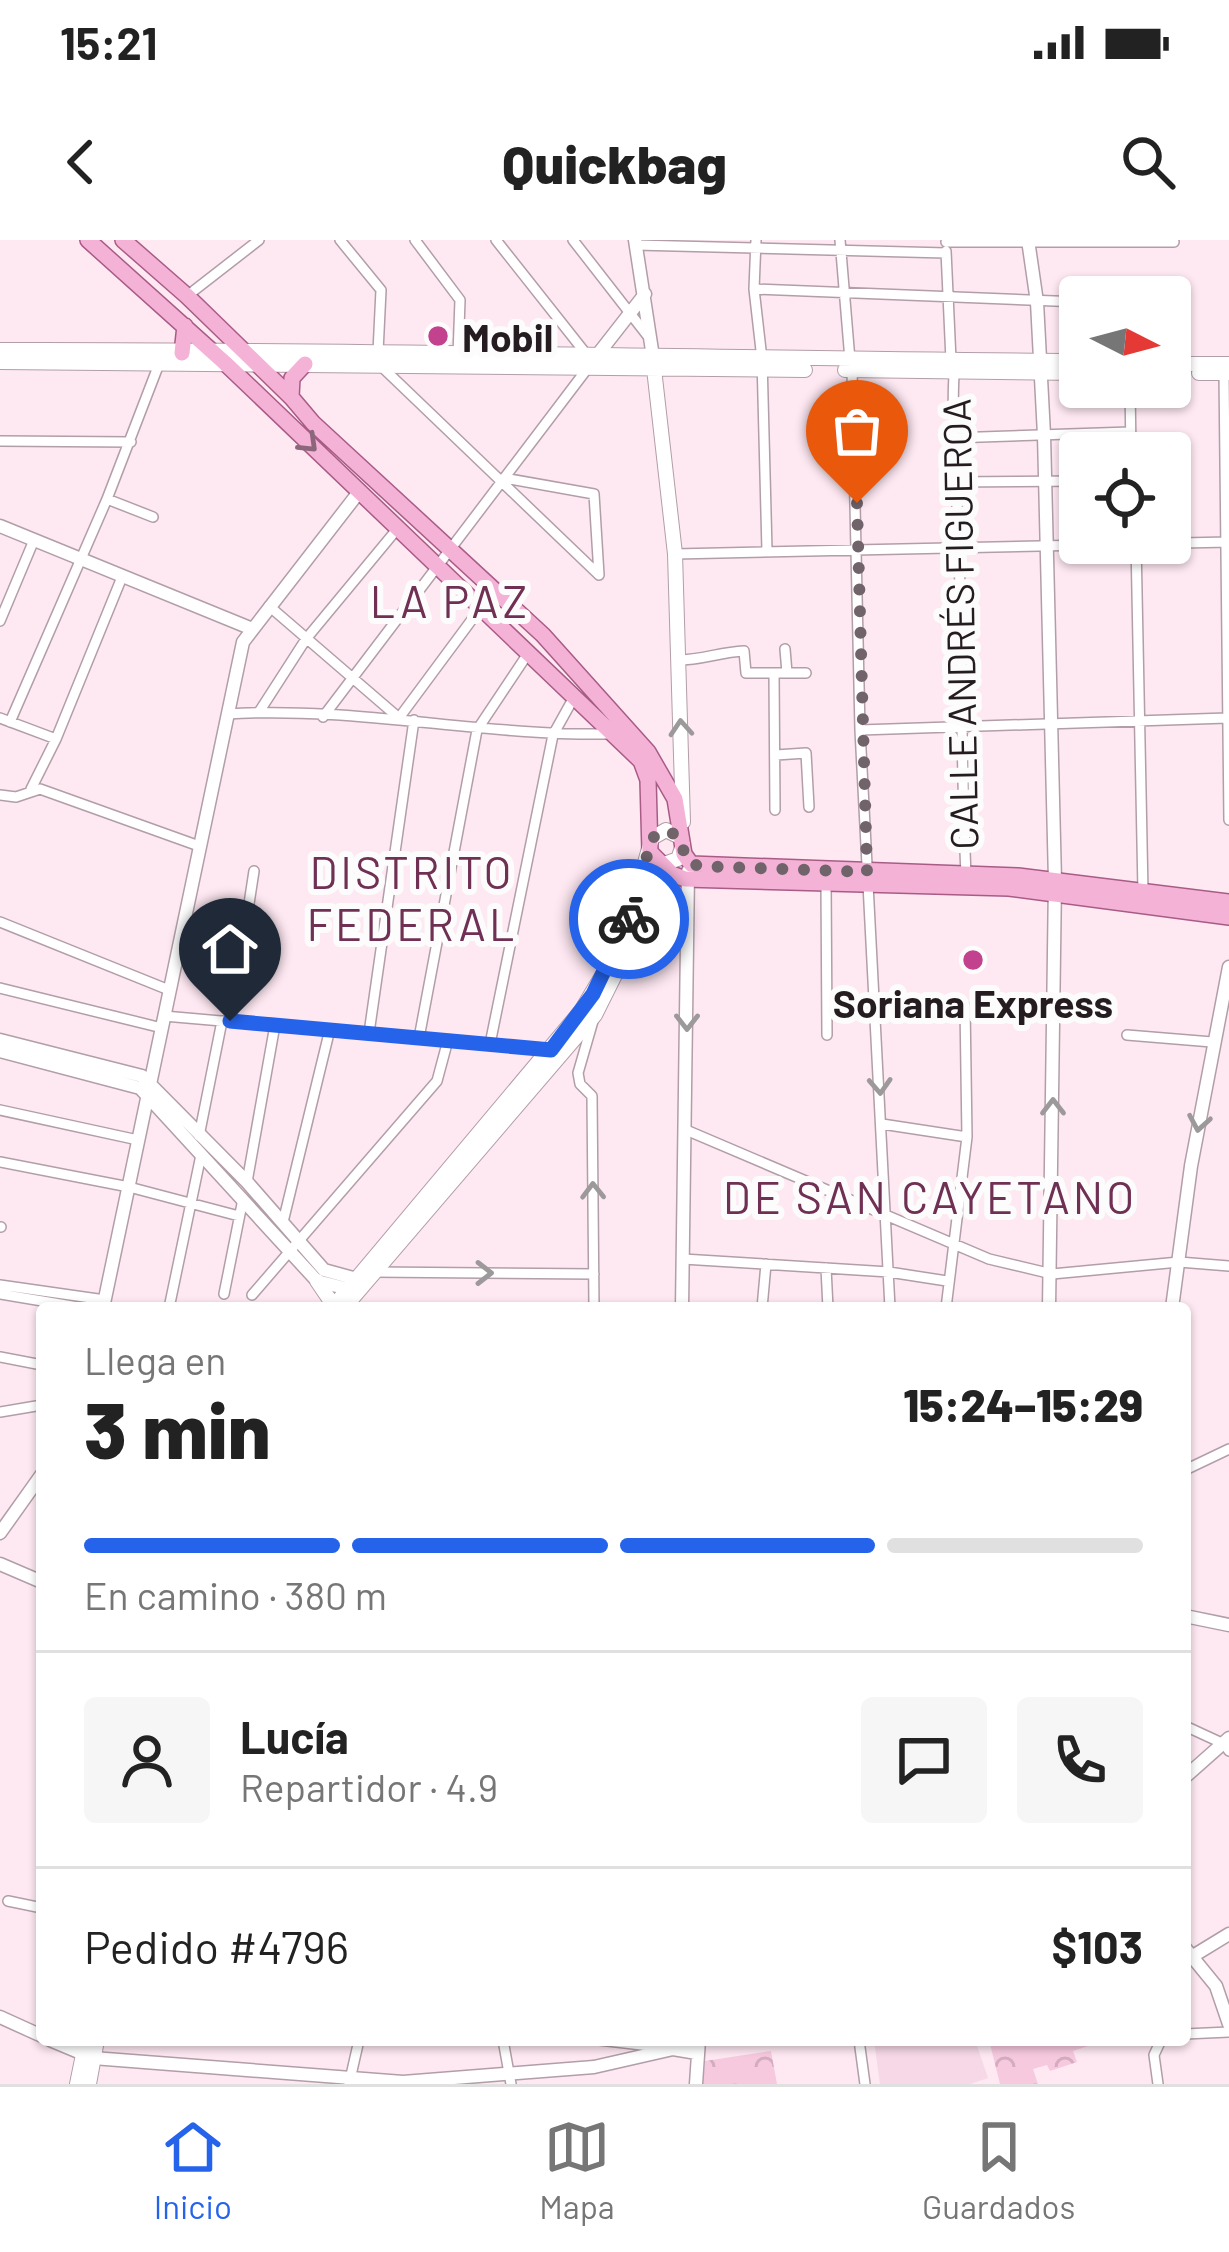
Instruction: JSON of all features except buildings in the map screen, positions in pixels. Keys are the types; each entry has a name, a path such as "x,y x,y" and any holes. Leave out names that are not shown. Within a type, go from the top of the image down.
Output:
{"main road":[{"path":"88,240 437,564 478,610 644,766 652,858 672,874 868,878 1009,889 1144,892 1229,902"},
{"path":"123,240 543,635 648,752 675,800 688,871"},
{"path":"182,352 185,326"},
{"path":"0,350 159,364 218,357 238,349 379,358 653,356 762,365 953,368 1059,364"},
{"path":"0,362 182,352 254,363 305,364 458,356 590,360"},
{"path":"341,1302 595,1016 664,864 678,859 683,751 675,554 653,356"},
{"path":"291,397 292,378 305,364"},
{"path":"1041,367 1059,370"},
{"path":"1191,369 1227,370"},
{"path":"360,1282 551,1050 617,961 649,845 658,832 666,830 681,841"},
{"path":"688,871 826,883 965,875 1229,917"},
{"path":"317,1280 332,1302"},
{"path":"77,2084 87,2051"},
{"path":"87,2051 89,2084"}],"street":[{"path":"340,240 381,290 379,358 599,575 594,494 503,480"},
{"path":"415,240 460,300 458,356"},
{"path":"496,240 590,360"},
{"path":"573,240 631,313 653,356"},
{"path":"1028,241 1037,302 1044,435 1054,888 1050,1302"},
{"path":"187,296 251,242"},
{"path":"653,356 636,242 1174,242"},
{"path":"756,243 754,289 762,365 767,551"},
{"path":"840,244 851,366 860,730 890,1302"},
{"name":"CALLE ANDRÉS FIGUEROA","path":"946,245 959,546 965,875"},
{"path":"754,289 1059,302"},
{"path":"323,717 646,292"},
{"path":"56,739 5,720 107,499 159,364"},
{"path":"1227,370 1229,820"},
{"path":"1130,408 1130,432"},
{"path":"951,438 1059,434"},
{"path":"0,441 130,442"},
{"path":"953,482 1059,482"},
{"path":"104,1302 243,642 359,492"},
{"path":"107,499 153,517"},
{"path":"0,526 250,628"},
{"path":"259,712 306,640 398,528"},
{"path":"0,621 34,540"},
{"path":"1191,542 1227,542"},
{"path":"675,554 1059,544"},
{"path":"1136,564 1144,892"},
{"path":"0,794 16,796 31,789 122,577"},
{"path":"268,606 399,718"},
{"path":"399,718 478,610"},
{"path":"784,650 788,673"},
{"path":"676,660 744,651 746,673 806,673"},
{"path":"419,1038 477,730 526,655"},
{"path":"774,673 775,810"},
{"path":"490,1044 554,735 573,699"},
{"path":"227,714 399,718 477,730 614,734"},
{"path":"860,730 1227,718"},
{"path":"369,1033 414,720"},
{"path":"776,754 806,753 809,808"},
{"path":"31,789 199,846"},
{"path":"199,1136 254,871"},
{"path":"682,1302 688,871"},
{"path":"826,883 827,1035"},
{"path":"0,922 169,990"},
{"path":"1173,1302 1212,1042 1229,967"},
{"path":"0,988 163,1022 226,1021 551,1050"},
{"path":"946,1302 967,1137 965,1006"},
{"path":"594,1302 592,1096 578,1073 595,1016"},
{"path":"224,1294 275,1025"},
{"path":"282,1227 330,1030"},
{"path":"1126,1035 1212,1042"},
{"path":"0,1040 133,1072 244,1198 294,1246 324,1270 360,1282"},
{"path":"252,1295 437,1081 448,1040"},
{"path":"0,1051 148,1088 247,1182 317,1280 594,1274"},
{"path":"0,1110 138,1140"},
{"path":"882,1124 967,1137"},
{"path":"686,1130 989,1259 1052,1274 1179,1262 1229,1266"},
{"path":"170,1302 202,1152"},
{"path":"0,1162 129,1187 239,1216"},
{"path":"683,1259 889,1272 947,1281"},
{"path":"763,1302 766,1264"},
{"path":"826,1268 829,1302"},
{"path":"360,1282 362,1302"},
{"path":"0,1285 93,1302"},
{"path":"0,1294 48,1302"},
{"path":"0,1357 36,1364"},
{"path":"0,1412 36,1406"},
{"path":"1191,1467 1229,1449"},
{"path":"0,1533 36,1482"},
{"path":"0,1564 36,1577"},
{"path":"1191,1617 1229,1625"},
{"path":"1191,1729 1227,1744 1191,1772"},
{"path":"8,1901 36,1907"},
{"path":"1191,1953 1229,1934"},
{"path":"1191,1958 1216,1986 1229,2028 1191,2033"},
{"path":"0,2018 36,2034"},
{"path":"349,2082 357,2046"},
{"path":"504,2046 511,2078"},
{"path":"648,2046 673,2049"},
{"path":"860,2046 865,2084"},
{"path":"1158,2046 1154,2055 1158,2084"},
{"path":"87,2051 349,2082 403,2082 511,2078 698,2047 696,2084"}],"shaded area":[{"path":"875,2046 977,2046 988,2078 970,2084 880,2084"}],"green space":[{"path":"990,2046 1088,2046 1073,2051 1077,2062 1050,2071 1047,2065 1033,2069 1038,2084 1000,2084"},
{"path":"771,2051 777,2084 703,2084 705,2061"}],"way so far":[{"path":"629,919 646,851 652,838 666,830 680,837 686,860 698,866 867,872 857,503"}],"place":[{"name":"Mobil","path":"438,336"},
{"name":"Soriana Express","path":"973,960"}],"district":[{"name":"LA PAZ","path":"450,600"},
{"name":"DISTRITO FEDERAL","path":"412,897"},
{"name":"DE SAN CAYETANO","path":"930,1196"}],"route":[{"path":"230,1021 551,1050 593,994 629,919"}]}
